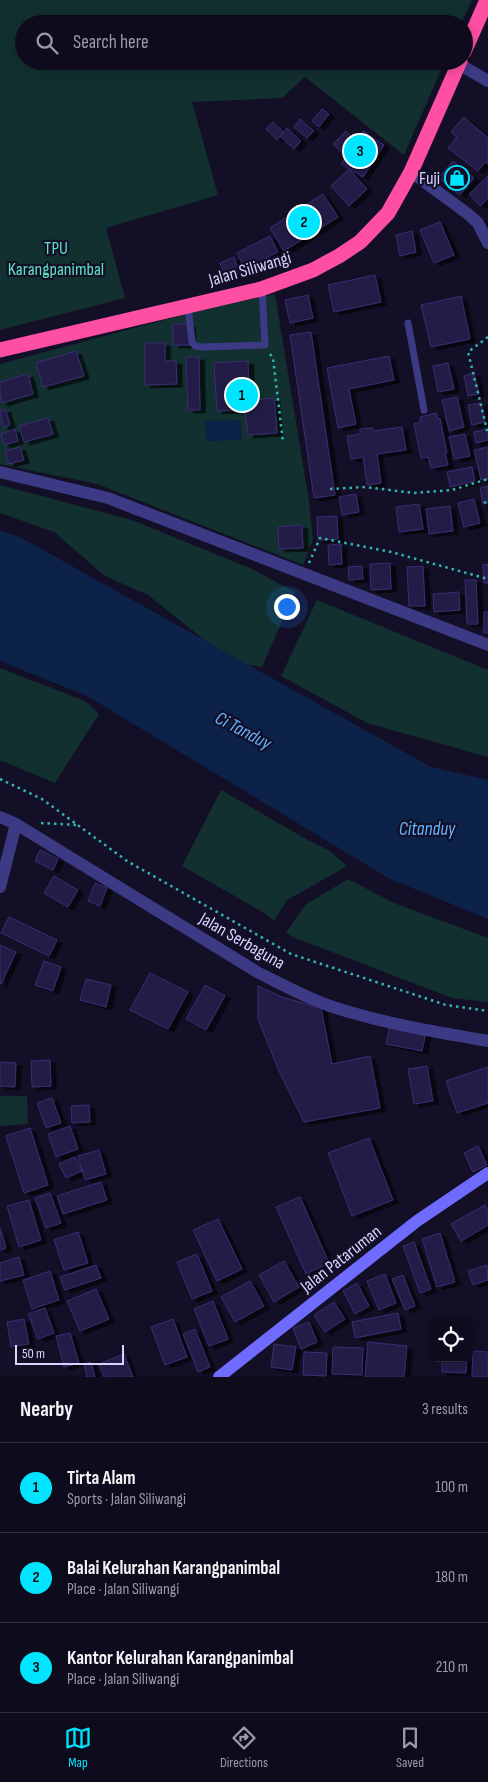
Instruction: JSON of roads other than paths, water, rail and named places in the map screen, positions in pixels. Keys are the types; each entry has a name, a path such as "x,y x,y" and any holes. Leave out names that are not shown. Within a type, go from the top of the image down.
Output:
{"highway":[{"name":"Jalan Siliwangi","path":"473,32 487,0"},
{"name":"Jalan Siliwangi","path":"0,350 262,289 313,270 339,256 360,242 388,213 411,172 456,70"}],"street":[{"path":"473,68 488,80"},
{"path":"411,172 478,223 488,243"},
{"path":"0,472 108,498 488,645"},
{"name":"Jalan Serbaguna","path":"0,817 16,824 257,972 292,990 330,1006 399,1024 488,1041"},
{"path":"0,887 16,824"},
{"name":"Jalan Pataruman","path":"219,1377 417,1221 488,1173"},
{"path":"219,1377 229,1377"}],"lane":[{"path":"188,306 192,342 195,346 265,345 262,289"},
{"path":"408,323 424,410"}],"water":[{"path":"241,420 242,440 206,441 205,421"},
{"name":"Citanduy","path":"0,531 20,537 431,767 488,780 488,919 390,879 87,696 0,661"}],"place":[{"name":"Kantor Kelurahan Karangpanimbal","path":"360,151"},
{"name":"Fuji","path":"457,178"},
{"name":"Balai Kelurahan Karangpanimbal","path":"304,222"},
{"name":"Tirta Alam","path":"242,395"}],"park label":[{"name":"TPU Karangpanimbal","path":"56,258"}],"water label":[{"name":"Ci Tanduy","path":"243,731"}]}
